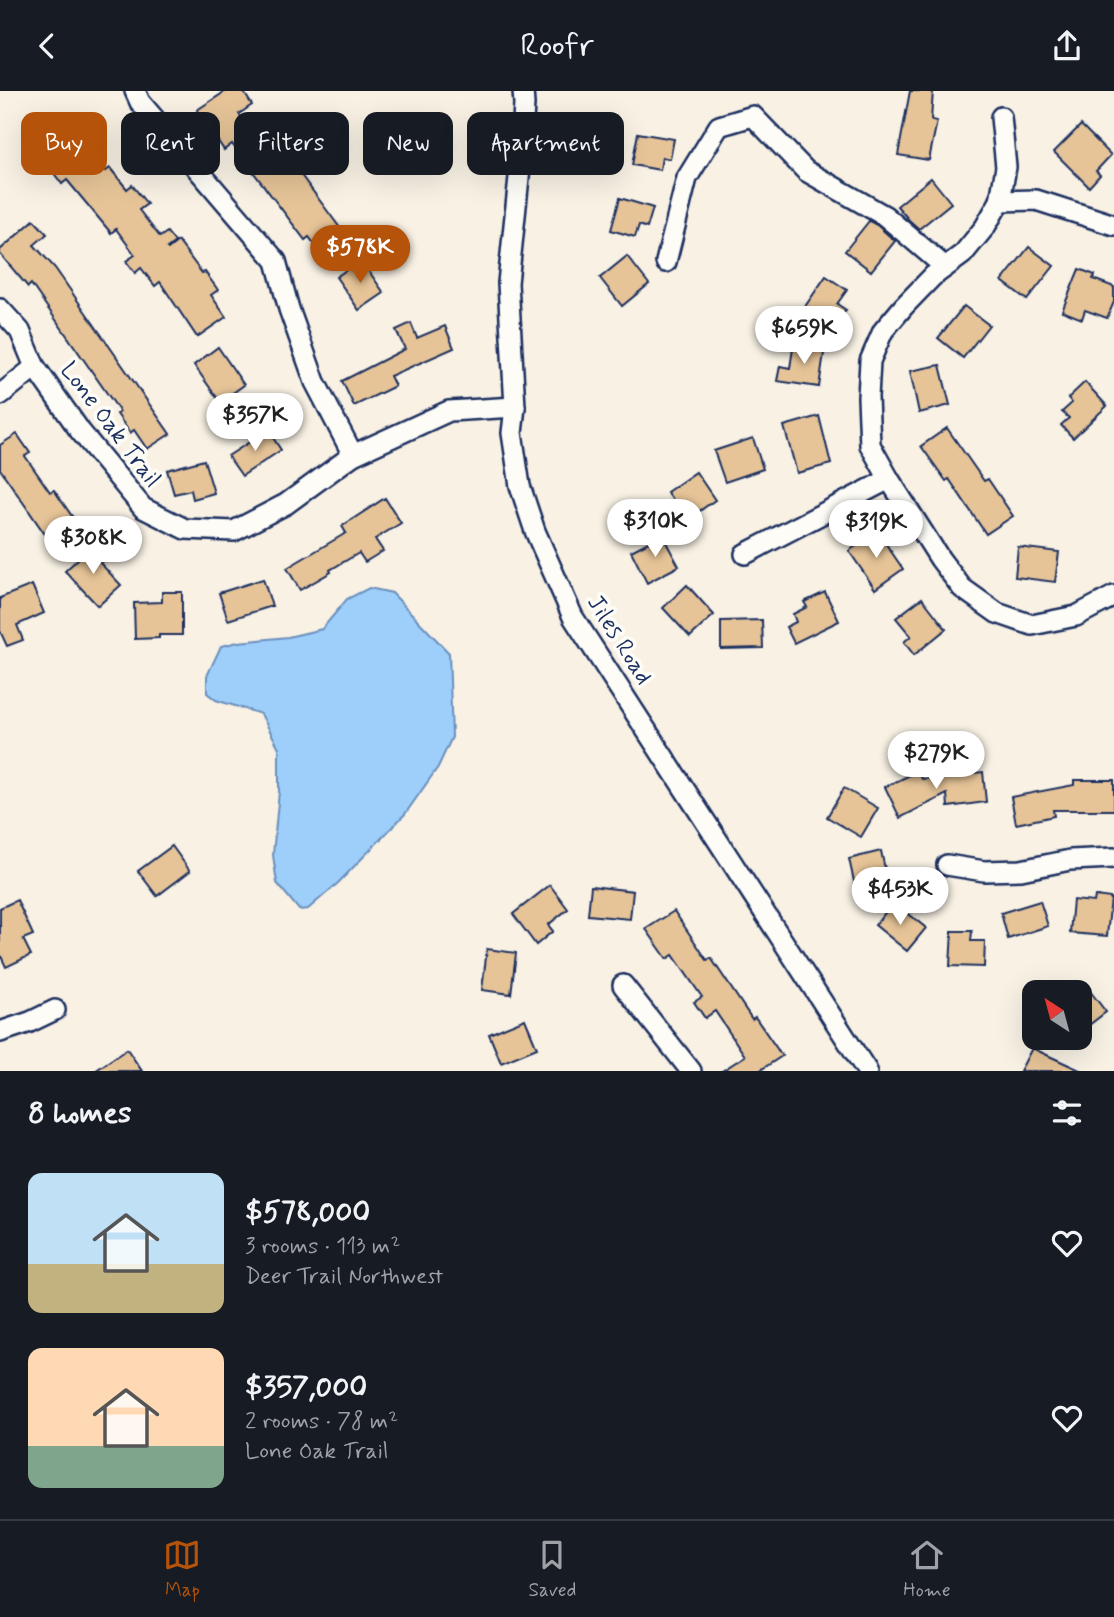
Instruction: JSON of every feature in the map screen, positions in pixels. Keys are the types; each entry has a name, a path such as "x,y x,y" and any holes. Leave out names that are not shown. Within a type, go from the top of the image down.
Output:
{"street":[{"path":"135,91 140,101 276,261 289,309 315,382 353,455"},
{"name":"Jiles Road","path":"523,91 521,158 508,283 515,407 512,433 520,486 535,531 573,617 867,1071"},
{"path":"666,262 687,178 719,126 753,116 806,171 885,216 945,267"},
{"path":"1001,117 1006,167 1000,201 985,227 963,254 933,276 883,331 870,361 870,445 888,479 940,559 962,588 997,613 1032,625 1076,616 1114,596"},
{"path":"1000,201 1036,200 1114,225"},
{"name":"Lone Oak Trail","path":"0,309 20,331 36,367 80,431 143,508 186,529 234,531 286,504 353,455 449,411 515,407"},
{"path":"0,395 36,367"},
{"path":"745,554 888,479"},
{"path":"947,865 984,871 1021,870 1070,860 1114,859"},
{"path":"623,985 691,1071"},
{"path":"0,1032 55,1010"}],"water":[{"path":"369,588 392,593 449,653 452,737 438,767 405,814 338,883 308,909 299,910 277,883 273,855 279,791 279,748 261,714 216,700 207,693 207,676 221,646 288,637 322,629 347,599"}],"building":[{"path":"226,91 243,91 252,105 242,112 234,112 234,147 232,144 224,150 220,144 220,112 197,110"},
{"path":"910,91 933,91 931,120 937,121 929,160 898,155"},
{"path":"1081,125 1111,155 1096,171 1100,175 1089,187 1054,152"},
{"path":"638,133 674,139 670,159 662,157 660,170 632,165"},
{"path":"110,168 127,189 132,185 147,204 139,210 160,237 167,232 175,242 167,248 178,241 218,290 211,295 226,317 197,337 160,282 155,286 141,268 135,273 126,261 135,255 116,229 111,233 67,180 62,184 55,175 107,175"},
{"path":"256,175 301,175 346,236 322,254 309,237 305,240"},
{"path":"931,178 951,203 919,229 897,206"},
{"path":"620,198 653,208 647,228 639,225 635,237 611,230"},
{"path":"34,220 47,234 34,245 55,268 170,434 147,449 134,430 130,433 117,414 120,412 31,284 28,287 0,254 0,250"},
{"path":"869,221 895,241 871,271 845,251"},
{"path":"1029,247 1054,266 1027,300 1002,281"},
{"path":"627,256 649,284 622,306 600,278"},
{"path":"361,260 384,293 359,310 336,277"},
{"path":"1079,269 1095,275 1093,279 1114,287 1114,302 1107,318 1085,310 1082,319 1062,311"},
{"path":"826,276 847,290 837,304 846,310 833,329 804,308"},
{"path":"964,306 989,325 963,358 938,338"},
{"path":"411,323 417,338 445,326 454,348 390,376 395,386 354,406 342,381 405,349 396,330"},
{"path":"794,342 825,346 819,387 777,381 780,366 790,368"},
{"path":"218,347 244,385 220,402 194,365"},
{"path":"940,365 950,405 919,413 910,371"},
{"path":"1085,382 1107,406 1073,438 1061,425 1069,418 1062,412 1072,403 1068,398"},
{"path":"819,416 831,464 797,473 784,426"},
{"path":"947,428 984,481 988,479 1013,516 986,534 949,479 946,481 921,446"},
{"path":"268,430 281,450 242,476 228,456"},
{"path":"17,434 30,453 25,456 50,492 54,490 78,525 51,543 0,469 0,445"},
{"path":"753,438 763,469 725,482 714,451"},
{"path":"204,460 214,493 193,499 191,490 174,494 167,470"},
{"path":"696,472 715,500 687,520 667,492"},
{"path":"385,498 401,523 375,539 383,551 365,562 359,553 300,590 287,568 346,533 342,526"},
{"path":"877,531 903,569 875,589 849,551"},
{"path":"662,535 679,566 647,583 631,551"},
{"path":"94,544 107,558 100,563 121,585 98,606 65,571"},
{"path":"1018,547 1059,552 1055,582 1015,577"},
{"path":"263,579 272,606 228,620 219,593"},
{"path":"32,585 44,613 17,625 23,640 7,646 0,631 0,598"},
{"path":"687,585 714,615 690,637 663,608"},
{"path":"162,592 182,592 182,635 135,639 134,603 162,602"},
{"path":"825,592 839,621 794,643 786,627 796,622 793,614 807,607 804,602"},
{"path":"922,598 946,629 914,655 904,642 911,636 896,618"},
{"path":"762,620 763,648 721,649 721,621"},
{"path":"918,771 922,779 983,772 986,802 948,807 947,794 900,818 885,787"},
{"path":"1074,780 1114,780 1114,810 1053,810 1054,816 1016,824 1011,797 1074,785"},
{"path":"844,788 878,808 861,837 827,817"},
{"path":"172,846 190,871 157,896 138,871"},
{"path":"881,851 889,887 857,895 849,859"},
{"path":"550,885 568,909 548,925 553,931 536,945 513,914"},
{"path":"591,886 633,891 630,919 588,915"},
{"path":"1095,896 1111,898 1107,936 1070,933 1073,900 1094,902"},
{"path":"17,900 33,935 23,939 31,955 6,967 0,954 0,908"},
{"path":"1040,901 1048,926 1008,939 1001,913"},
{"path":"894,902 926,928 907,951 875,925"},
{"path":"674,911 707,960 711,958 752,1019 755,1017 782,1056 759,1071 722,1071 745,1056 715,1011 705,1018 694,1002 702,997 673,955 667,959 646,929"},
{"path":"952,931 972,931 971,941 985,941 984,967 950,966"},
{"path":"487,949 516,953 511,994 482,990"},
{"path":"1092,994 1106,1012 1092,1023"},
{"path":"525,1019 537,1048 501,1063 489,1034"},
{"path":"127,1049 142,1071 95,1071"},
{"path":"1031,1050 1036,1050 1082,1071 1020,1071"}]}
